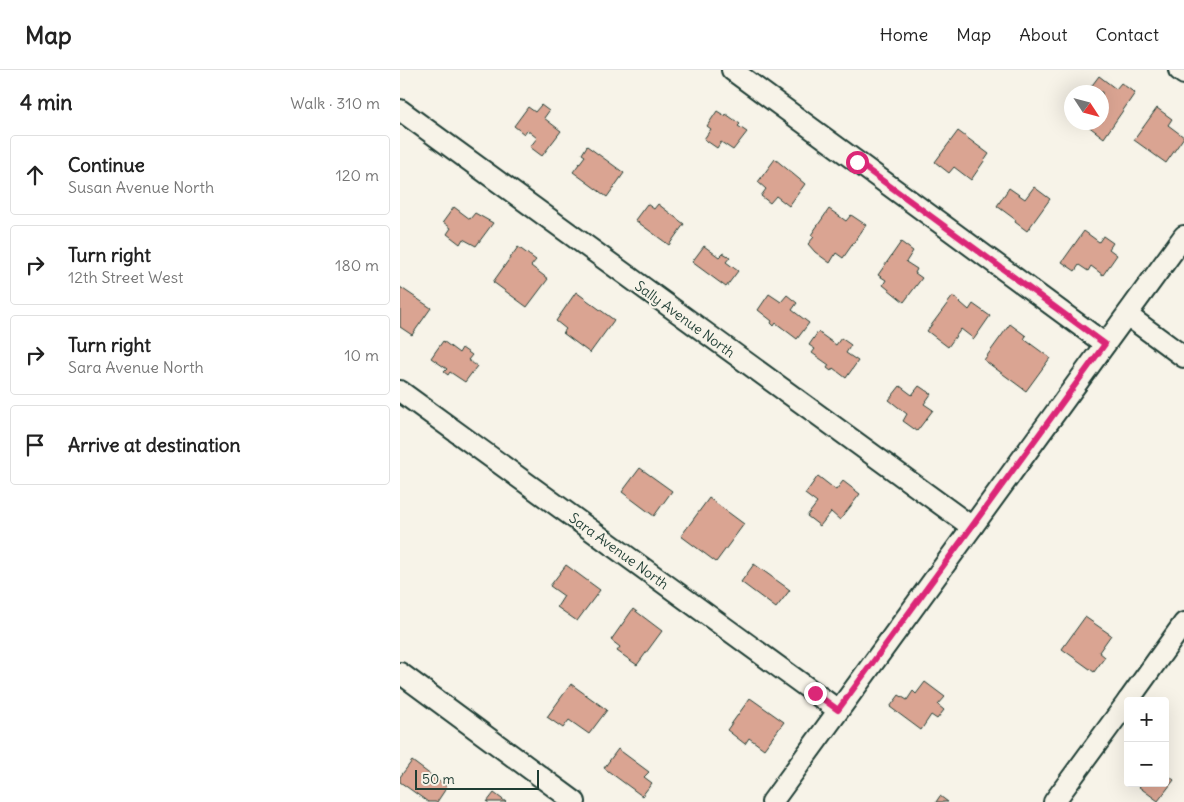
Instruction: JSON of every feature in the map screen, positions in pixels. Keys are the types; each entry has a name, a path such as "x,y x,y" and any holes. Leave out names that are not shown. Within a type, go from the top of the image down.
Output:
{"street":[{"path":"1179,70 1184,74"},
{"path":"739,72 1105,344"},
{"name":"Sally Avenue North","path":"400,110 972,527"},
{"path":"772,802 1184,236"},
{"path":"1127,315 1184,358"},
{"name":"Sara Avenue North","path":"400,391 838,710"},
{"path":"1131,697 1184,623"},
{"path":"400,673 574,802"},
{"path":"1054,802 1124,706"}],"building":[{"path":"1099,76 1116,89 1121,83 1135,93 1104,138 1094,130 1109,130 1109,85 1092,85"},
{"path":"541,105 549,111 544,118 561,131 542,156 530,147 537,138 527,130 524,134 514,126 528,107 535,112"},
{"path":"1157,108 1172,119 1168,125 1184,137 1166,163 1134,140"},
{"path":"717,111 725,116 726,114 740,124 738,126 747,132 733,150 721,142 717,148 704,139 711,129 707,126"},
{"path":"958,131 989,154 971,180 954,167 949,173 935,162"},
{"path":"587,146 624,173 607,197 573,172 585,156 582,154"},
{"path":"775,159 805,184 789,206 776,196 770,203 761,196 766,189 758,182"},
{"path":"1034,187 1050,199 1027,231 997,206 1009,188 1025,199"},
{"path":"647,204 654,209 658,204 684,224 669,245 635,220"},
{"path":"454,207 470,219 475,213 493,223 476,246 463,239 460,244 447,234 451,228 443,222"},
{"path":"829,209 846,221 851,215 866,225 843,258 836,253 830,263 808,244 814,237 811,235"},
{"path":"1084,231 1099,242 1103,236 1113,243 1109,249 1117,255 1103,275 1091,266 1088,271 1079,265 1075,271 1062,262"},
{"path":"901,242 913,251 906,262 917,269 915,273 922,278 904,302 883,285 886,280 878,275"},
{"path":"704,246 719,257 723,253 730,257 726,262 738,271 726,287 692,262"},
{"path":"518,247 536,260 531,266 548,279 527,307 493,282"},
{"path":"400,287 431,308 412,335 400,327"},
{"path":"576,292 614,320 590,353 563,333 566,329 556,321"},
{"path":"769,294 781,302 787,295 797,303 792,310 809,323 797,339 776,323 774,326 771,323 772,321 758,310"},
{"path":"953,296 969,310 973,304 990,316 974,339 961,329 948,347 927,331"},
{"path":"1010,324 1026,336 1024,339 1050,358 1026,391 984,360"},
{"path":"818,332 836,345 841,338 851,345 846,353 858,361 846,378 833,368 831,371 827,368 829,365 812,353 815,349 809,345"},
{"path":"443,341 459,353 462,348 472,355 468,360 477,366 465,382 450,372 448,375 444,372 447,369 431,358"},
{"path":"900,386 912,395 919,386 931,394 924,404 933,410 917,431 903,421 907,414 889,400"},
{"path":"640,468 672,491 654,516 622,492"},
{"path":"818,476 836,490 843,481 860,494 840,520 831,512 820,526 807,516 817,503 805,494"},
{"path":"709,498 744,524 716,562 681,536"},
{"path":"754,564 790,590 776,608 741,582"},
{"path":"566,565 600,590 577,621 557,607 564,596 550,586"},
{"path":"633,609 662,631 637,665 617,651 620,647 611,640"},
{"path":"1085,617 1111,635 1099,652 1105,657 1094,672 1062,649"},
{"path":"925,682 945,697 938,705 944,710 937,719 931,715 921,730 890,707 899,695 907,700 913,691 916,694"},
{"path":"571,684 607,710 589,734 569,720 563,728 547,717"},
{"path":"750,698 784,722 764,749 749,738 745,744 727,730"},
{"path":"618,749 649,772 644,777 652,783 642,796 604,768"},
{"path":"412,761 447,787 437,802 428,802 400,782 400,777"},
{"path":"1169,776 1174,780 1169,787"},
{"path":"1139,787 1169,787 1158,801"},
{"path":"494,793 506,802 487,802"},
{"path":"940,796 948,802 936,802"}],"route":[{"path":"815,693 838,710 1105,344 857,162"}]}
